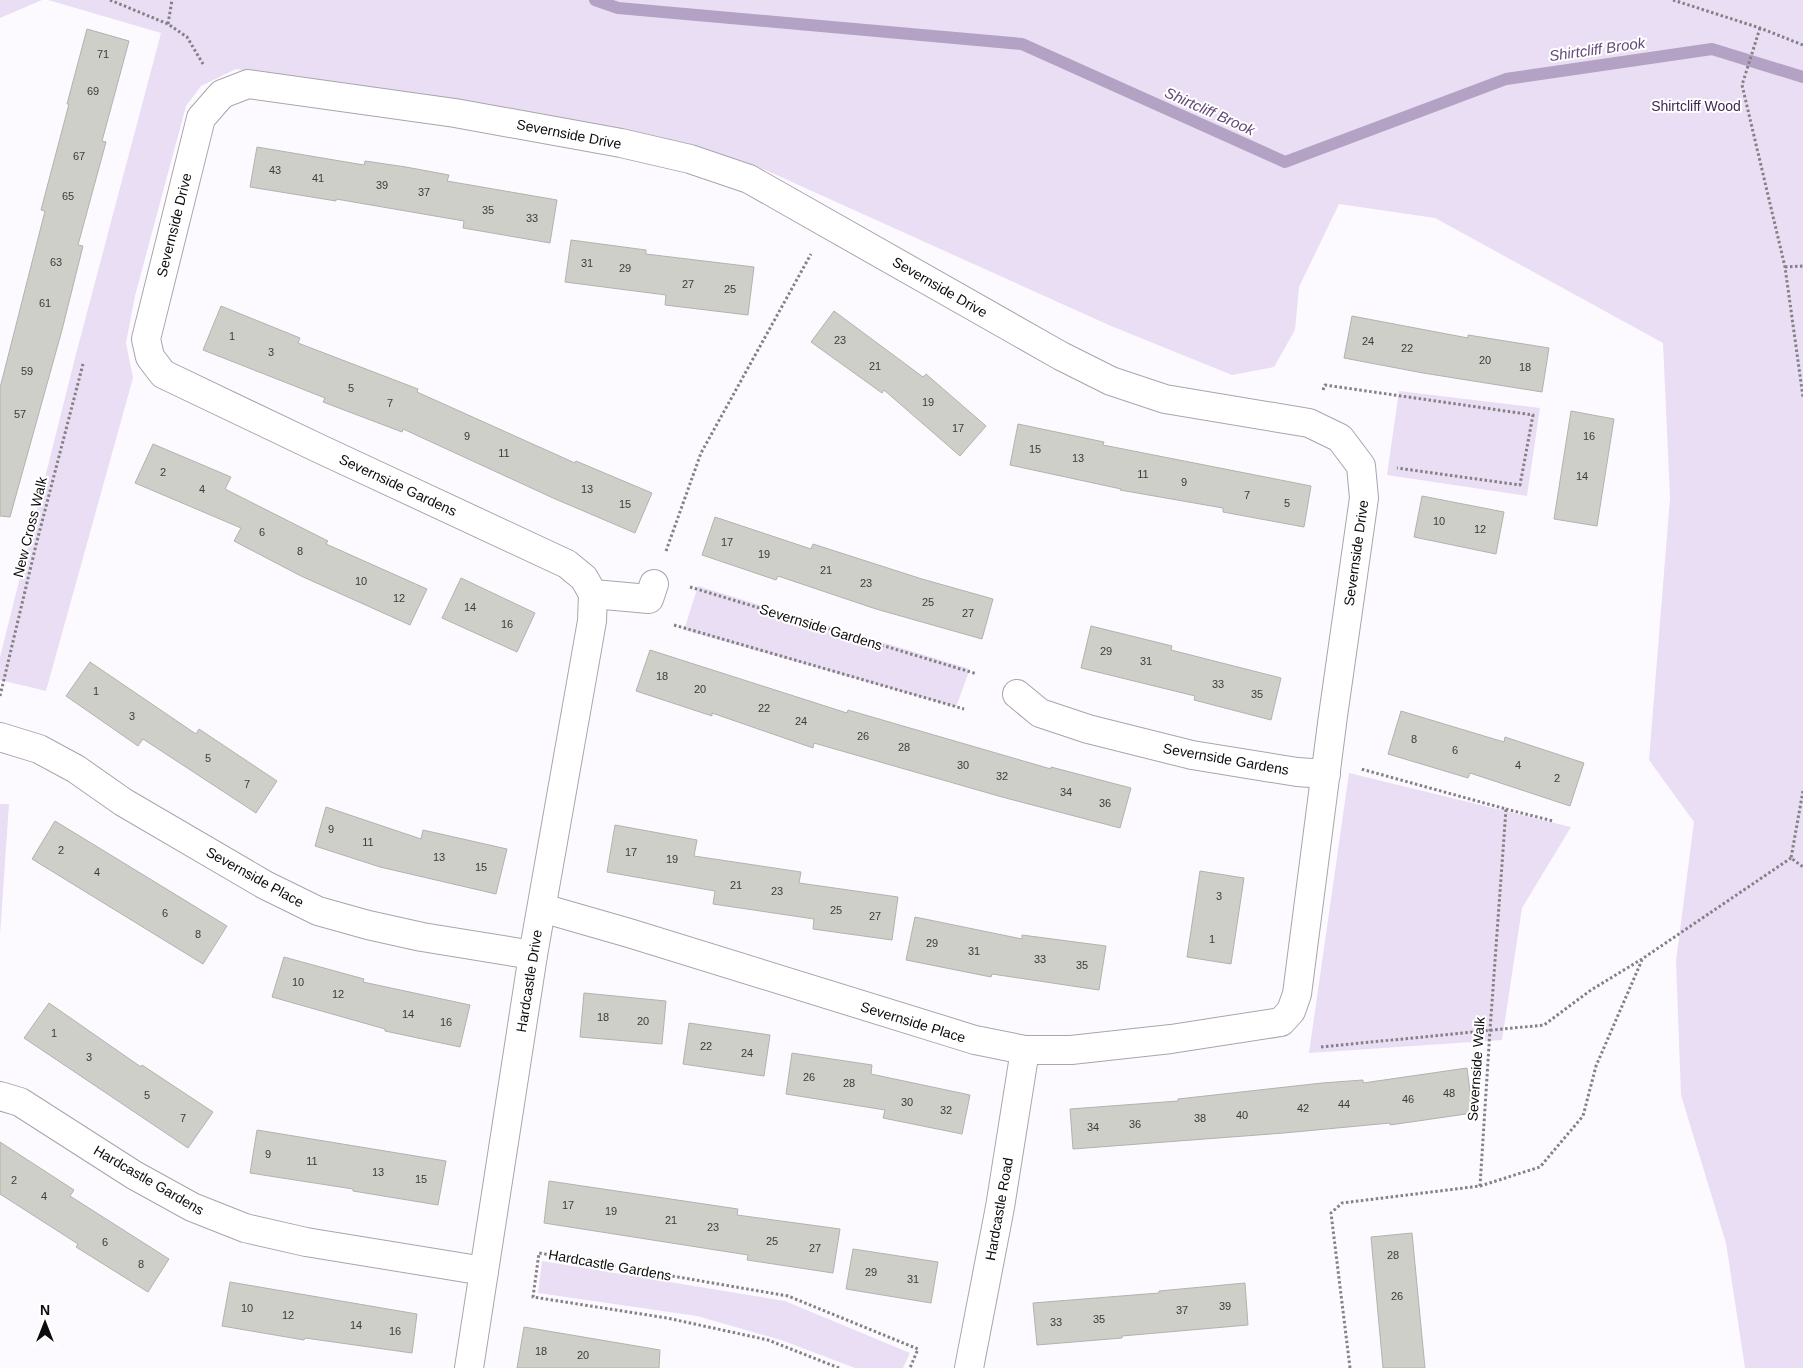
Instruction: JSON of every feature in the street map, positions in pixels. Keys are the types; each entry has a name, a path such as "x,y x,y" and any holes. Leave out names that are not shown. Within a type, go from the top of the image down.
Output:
{"street":[{"name":"Severnside Drive","path":"146,339 202,118 222,94 248,84 455,113 621,143 690,159 749,179 1061,356 1111,381 1165,399 1309,423 1340,438 1360,466 1364,498 1333,716 1297,994 1291,1011"},
{"name":"Severnside Gardens","path":"146,339 150,357 162,374 568,564 584,578 593,594"},
{"path":"593,594 649,599 659,572"},
{"name":"Hardcastle Drive","path":"469,1368 533,955 592,621 593,594"},
{"name":"Severnside Gardens","path":"1017,694 1040,714 1098,731 1192,755 1297,772 1326,774"},
{"name":"Severnside Place","path":"0,737 39,749 76,769 123,802 248,876 318,911 422,938 533,955"},
{"name":"Severnside Place","path":"542,908 975,1040 1025,1050 1071,1050 1171,1039 1281,1022 1291,1011"},
{"name":"Hardcastle Road","path":"968,1368 1000,1207 1025,1050"},
{"name":"Hardcastle Gardens","path":"0,1096 20,1102 134,1174 192,1207 245,1228 316,1243 484,1271"}],"path":[{"path":"110,0 168,24 187,37 222,94"},
{"path":"168,24 172,0"},
{"path":"1672,0 1760,28 1803,45"},
{"path":"1760,28 1742,85 1785,267 1803,398"},
{"path":"659,572 702,453 812,252"},
{"path":"1785,267 1803,266"},
{"name":"New Cross Walk","path":"0,696 36,545 83,364"},
{"path":"1321,398 1325,385 1534,415 1520,485 1390,467"},
{"name":"Severnside Gardens","path":"684,586 977,674"},
{"path":"666,622 964,709"},
{"path":"1357,768 1553,821"},
{"path":"1321,1047 1544,1025 1591,990 1642,959 1791,858 1803,791"},
{"name":"Severnside Walk","path":"1480,1186 1506,809"},
{"path":"1791,858 1803,867"},
{"path":"1350,1368 1331,1213 1342,1203 1480,1186 1540,1167 1583,1116 1596,1066 1642,959"},
{"name":"Hardcastle Gardens","path":"839,1368 759,1338 668,1318 533,1297 539,1253 788,1296 918,1349 910,1368"}],"green space":[{"path":"0,0 42,0 0,18"},
{"name":"Shirtcliff Wood","path":"48,0 1803,0 1803,1368 1745,1368 1726,1243 1681,1095 1676,961 1694,822 1649,760 1670,498 1663,343 1435,218 1339,204 1299,287 1295,330 1274,367 1232,375 1111,326 754,165 454,102 236,69 201,86 186,106 135,296 126,343 133,378 46,691 0,680 0,657 76,354 161,33"},
{"path":"1399,391 1540,408 1527,496 1387,475"},
{"path":"698,586 970,669 956,707 684,630"},
{"path":"1349,773 1571,827 1522,908 1502,1040 1309,1053"},
{"path":"0,804 9,804 0,935"},
{"path":"542,1261 785,1301 910,1353 903,1368 855,1368 781,1340 697,1316 538,1293"}],"building":[{"path":"87,29 129,41 102,141 106,142 78,245 83,246 62,330 10,517 0,516 0,388 45,211 41,210"},
{"path":"257,147 364,165 365,161 406,167 449,175 447,181 557,200 550,243 463,228 464,221 336,199 336,201 250,187"},
{"path":"571,240 646,250 646,254 754,267 748,315 665,305 666,295 565,282"},
{"path":"221,306 300,338 298,343 418,389 417,392 575,463 576,461 652,493 635,533 553,498 403,429 402,432 323,402 325,398 203,350"},
{"path":"834,311 923,377 926,374 986,426 960,456 884,390 882,393 811,342"},
{"path":"1352,316 1468,338 1468,335 1549,348 1542,392 1344,358"},
{"path":"1571,411 1614,419 1597,526 1554,519"},
{"path":"1018,424 1104,442 1103,445 1311,486 1304,527 1223,512 1223,508 1120,490 1010,465"},
{"path":"153,444 231,477 225,489 328,541 326,544 427,589 410,625 301,576 234,541 241,528 135,483"},
{"path":"1422,496 1504,512 1496,554 1414,537"},
{"path":"715,517 811,549 813,544 922,579 993,599 982,639 876,609 778,576 776,580 702,555"},
{"path":"461,578 535,613 517,652 442,618"},
{"path":"1091,626 1172,646 1171,650 1281,678 1271,720 1194,700 1195,696 1081,668"},
{"path":"650,650 847,713 848,710 1051,769 1051,767 1131,788 1120,828 1002,797 814,743 813,748 712,713 712,716 636,691"},
{"path":"90,662 196,734 199,729 277,781 256,813 143,739 138,746 66,696"},
{"path":"1401,711 1504,742 1505,737 1584,763 1570,806 1470,773 1468,778 1388,754"},
{"path":"326,807 421,839 423,830 507,849 496,894 380,867 315,846"},
{"path":"55,821 227,926 203,964 32,859"},
{"path":"615,825 697,840 694,856 801,872 799,883 898,897 892,940 813,929 814,919 713,904 715,891 607,872"},
{"path":"1200,871 1244,878 1231,964 1187,957"},
{"path":"915,917 1022,939 1022,935 1106,946 1099,990 992,974 991,977 906,960"},
{"path":"284,957 364,979 363,982 470,1005 460,1047 385,1031 385,1029 272,997"},
{"path":"584,993 666,1001 662,1044 580,1037"},
{"path":"49,1003 141,1067 142,1065 213,1112 188,1148 24,1038"},
{"path":"689,1023 770,1035 764,1076 683,1064"},
{"path":"792,1053 872,1065 871,1074 970,1095 962,1134 883,1118 885,1110 786,1094"},
{"path":"1467,1068 1473,1113 1390,1125 1390,1123 1073,1149 1070,1109 1178,1101 1178,1099 1322,1083 1363,1080 1363,1083"},
{"path":"257,1130 446,1161 438,1205 353,1191 353,1189 250,1173"},
{"path":"0,1142 74,1190 70,1196 169,1259 148,1292 76,1247 78,1244 0,1194"},
{"path":"549,1181 738,1209 737,1215 840,1229 833,1273 747,1260 748,1255 544,1223"},
{"path":"1412,1233 1425,1368 1383,1368 1371,1237"},
{"path":"853,1249 938,1262 931,1303 846,1289"},
{"path":"230,1282 417,1314 412,1353 305,1338 304,1340 222,1326"},
{"path":"1245,1283 1248,1325 1037,1345 1033,1303 1159,1293 1159,1291"},
{"path":"524,1327 660,1350 659,1368 517,1368"}],"waterway":[{"name":"Shirtcliff Brook","path":"595,0 618,8 1022,44 1285,162 1506,79 1712,49 1803,77"}]}
